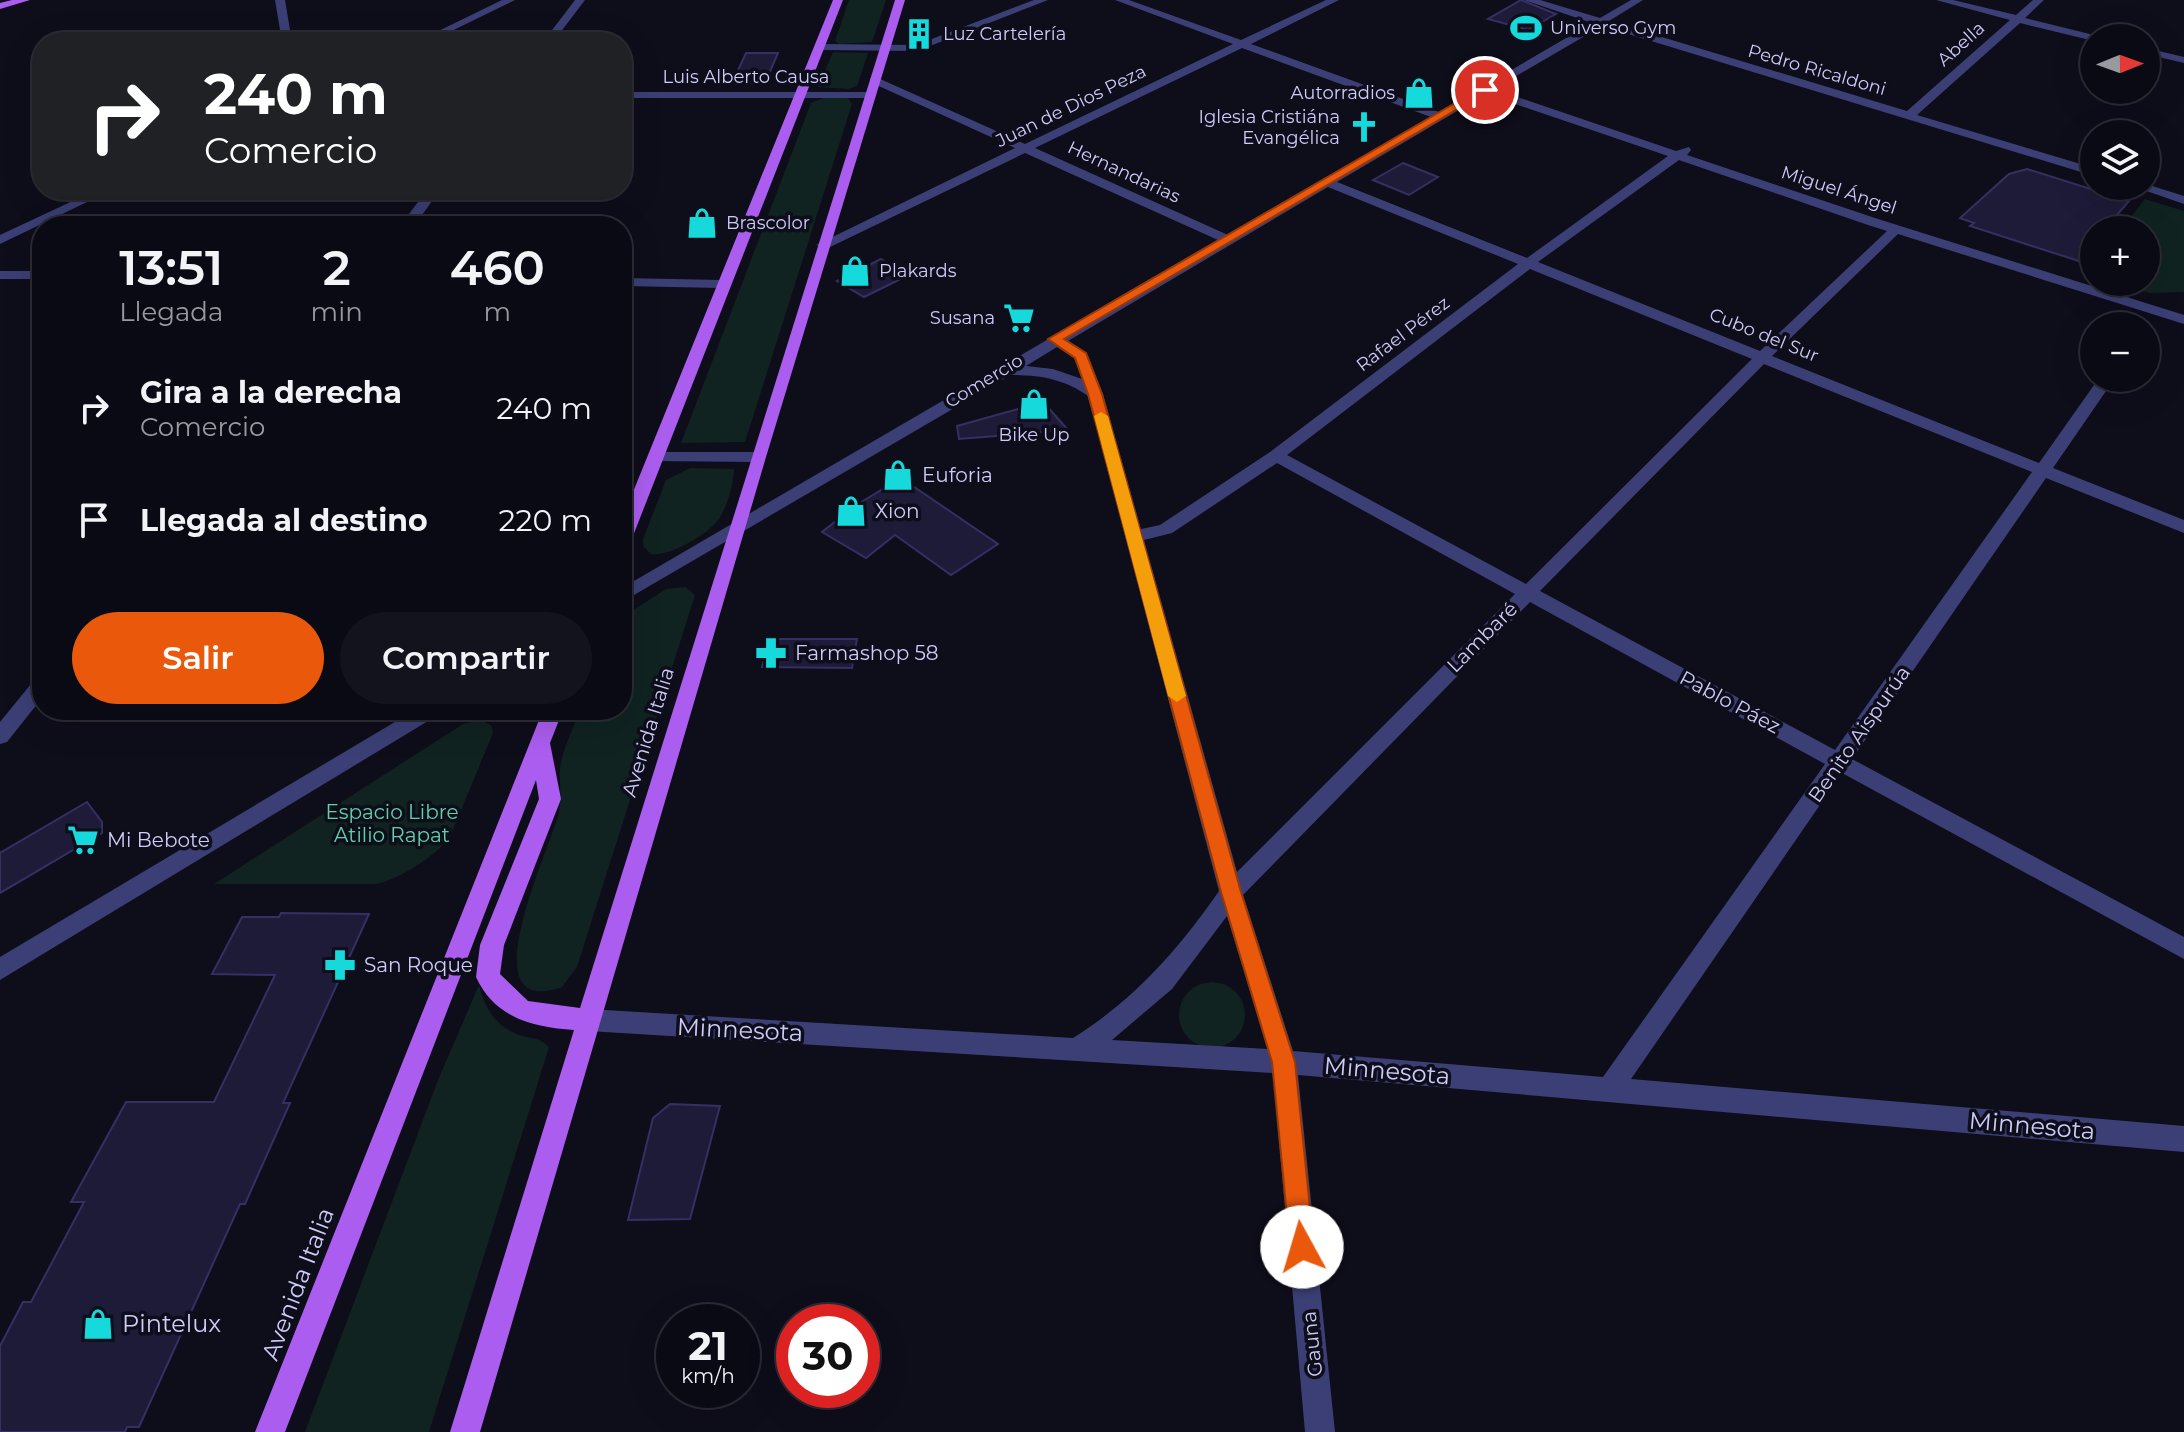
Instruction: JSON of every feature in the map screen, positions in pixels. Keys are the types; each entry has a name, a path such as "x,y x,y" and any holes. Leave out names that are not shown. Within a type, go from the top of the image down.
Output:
{"main road":[{"path":"0,6 25,0"},
{"path":"632,516 722,284 838,0"},
{"name":"Avenida Italia","path":"465,1432 758,457 900,0"},
{"name":"Avenida Italia","path":"270,1432 549,720"},
{"path":"540,741 550,799 492,945 488,977 505,1002 521,1012 588,1020"}],"street":[{"path":"280,0 285,32"},
{"path":"442,32 510,0"},
{"path":"556,32 580,0"},
{"path":"820,47 917,48 1043,0"},
{"path":"1120,0 1440,116"},
{"name":"Juan de Dios Peza","path":"823,245 1334,0"},
{"name":"Pedro Ricaldoni","path":"1529,0 2080,168"},
{"name":"Comercio","path":"632,590 1002,370 1638,0"},
{"path":"1941,0 2080,35"},
{"name":"Abella","path":"1909,116 2039,0"},
{"path":"2160,54 2184,60"},
{"name":"Hernandarias","path":"874,80 1029,147 1228,240"},
{"name":"Miguel Ángel","path":"1485,90 1682,152 1897,228 2180,317"},
{"name":"Luis Alberto Causa","path":"632,95 869,95"},
{"name":"Rafael Pérez","path":"1134,537 1166,529 1276,456 1530,262 1682,152"},
{"name":"Cubo del Sur","path":"1328,183 2184,527"},
{"path":"2160,193 2184,200"},
{"path":"51,216 85,200"},
{"path":"0,240 32,225"},
{"name":"Lambaré","path":"1075,1050 1116,1025 1166,982 1188,956 1231,892 1527,591 1763,356 1897,228"},
{"path":"0,275 32,275"},
{"path":"632,282 722,284"},
{"path":"2160,322 2180,317"},
{"name":"Gauna","path":"1055,339 1081,356 1095,394 1231,892 1284,1062 1320,1432"},
{"path":"1002,370 1055,372 1078,381 1095,394"},
{"name":"Benito Aispurúa","path":"1609,1090 2097,392"},
{"name":"Pablo Páez","path":"1276,456 2184,949"},
{"path":"656,457 758,457"},
{"path":"0,736 32,696"},
{"path":"0,969 414,720"},
{"name":"Minnesota","path":"588,1020 1284,1062 2184,1139"}],"green space":[{"path":"849,0 886,0 872,42 839,44 835,41"},
{"path":"833,52 868,53 857,86 848,89 818,87"},
{"path":"823,98 848,98 852,104 745,442 681,443 811,103"},
{"path":"2144,200 2184,211 2184,292 2160,293 2160,216 2131,216"},
{"path":"690,468 734,469 725,508 714,525 698,537 668,552 651,554 643,546 643,539 666,480"},
{"path":"686,587 695,595 577,967 562,987 534,991 520,979 517,955 522,925 559,812 561,761 576,720 632,720 632,611 666,589"},
{"name":"Espacio Libre Atilio Rapat","path":"480,720 491,725 493,733 450,837 416,866 377,884 214,884 463,724"},
{"path":"1205,982 1219,982 1231,987 1240,996 1245,1015 1243,1028 1236,1039 1219,1048 1205,1048 1193,1043 1184,1034 1179,1022 1179,1008 1184,996 1193,987"},
{"path":"479,985 488,1009 503,1027 539,1040 549,1047 429,1432 305,1432 438,1080"}],"building":[{"path":"1521,0 1556,14 1528,30 1488,19"},
{"path":"746,53 778,53 765,83 732,83"},
{"path":"1403,163 1438,177 1409,195 1373,180"},
{"path":"2027,169 2080,186 2080,200 2129,201 2116,216 2080,216 2080,261 1970,226 1974,223 1960,218 2009,174"},
{"path":"881,259 909,275 864,297 837,281"},
{"path":"1037,395 1068,430 959,439 957,426 1032,405"},
{"path":"901,478 998,544 951,575 895,535 866,558 822,532 858,504"},
{"path":"769,639 857,639 852,668 762,667"},
{"path":"87,802 102,822 102,833 0,893 0,853"},
{"path":"281,913 369,914 283,1103 290,1103 245,1204 240,1204 139,1427 127,1427 125,1432 0,1432 0,1346 23,1302 31,1302 84,1202 71,1202 126,1102 214,1102 275,975 212,974 242,917 279,917"},
{"path":"670,1104 720,1106 690,1219 628,1220 653,1118"}],"slow traffic":[{"path":"1101,416 1177,696"}],"place":[{"name":"Universo Gym","path":"1526,28"},
{"name":"Luz Cartelería","path":"919,34"},
{"name":"Autorradios","path":"1419,93"},
{"name":"Iglesia Cristiána Evangélica","path":"1364,127"},
{"name":"Brascolor","path":"702,223"},
{"name":"Plakards","path":"855,271"},
{"name":"Susana","path":"1019,318"},
{"name":"Bike Up","path":"1034,404"},
{"name":"Euforia","path":"898,475"},
{"name":"Xion","path":"851,511"},
{"name":"Farmashop 58","path":"771,653"},
{"name":"Mi Bebote","path":"83,840"},
{"name":"San Roque","path":"340,965"},
{"name":"Pintelux","path":"98,1324"}],"route":[{"path":"1302,1247 1284,1062 1231,892 1095,394 1081,356 1055,339 1485,90"}]}
